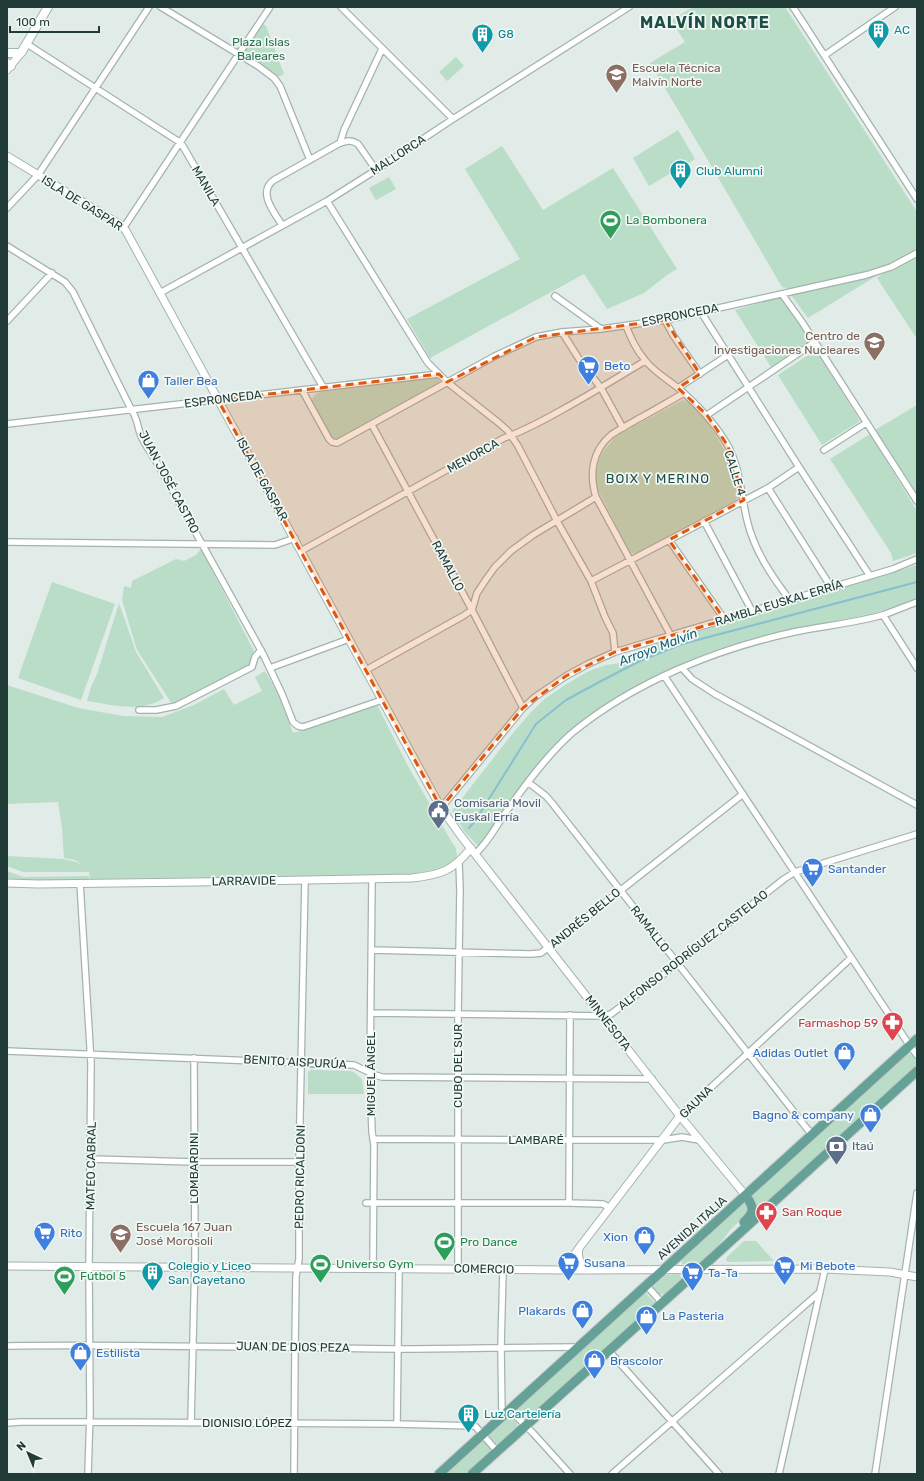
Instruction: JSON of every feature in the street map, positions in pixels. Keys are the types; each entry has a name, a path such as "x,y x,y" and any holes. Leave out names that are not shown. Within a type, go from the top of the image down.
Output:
{"main road":[{"path":"7,53 21,53 48,7"},
{"name":"AVENIDA ITALIA","path":"438,1474 502,1418 917,1039"},
{"path":"472,1474 913,1078 917,1071"},
{"path":"722,1249 728,1236 752,1213 752,1204 746,1196"}],"street":[{"path":"7,208 38,175 149,7"},
{"path":"161,7 264,70 277,80 310,160"},
{"path":"124,228 270,7"},
{"path":"342,7 382,49 453,118"},
{"name":"MALLORCA","path":"160,293 327,201 453,118 629,7"},
{"path":"794,7 917,199"},
{"path":"825,55 895,7"},
{"name":"MANILA","path":"27,44 181,143 324,386"},
{"path":"340,143 344,130 382,49"},
{"path":"8,66 21,53"},
{"path":"282,226 268,200 266,191 267,186 274,180 340,143 352,141 358,144 376,170"},
{"name":"ISLA DE GASPAR","path":"7,156 124,228 295,538 441,808 473,851"},
{"path":"327,201 428,363 447,382 491,415 511,436 518,446 557,521 592,581 605,617 613,633 615,652"},
{"name":"JUAN JOSÉ CASTRO","path":"7,246 65,282 73,292 131,409 136,416 144,441 261,650 294,722 298,726 303,727 382,700"},
{"name":"ESPRONCEDA","path":"302,390 329,439 332,442 340,442 526,340 562,332 601,329 665,320 782,294 866,275 891,267 917,253"},
{"path":"7,321 52,273"},
{"path":"782,294 815,342 917,501"},
{"path":"555,296 601,329"},
{"path":"701,312 870,576"},
{"path":"665,320 700,374"},
{"name":"CALLE 4","path":"626,326 638,351 645,361 684,393 707,415 720,434 731,453 738,474 748,521 760,556 789,600"},
{"path":"562,332 579,359 601,388 623,428"},
{"path":"707,415 815,342"},
{"path":"678,388 728,355"},
{"name":"MENORCA","path":"301,551 504,438 530,427 601,388 645,361"},
{"name":"ESPRONCEDA","path":"7,424 302,390 324,386 439,374"},
{"path":"671,636 596,496 593,488 592,470 595,458 601,446 613,434 684,393"},
{"path":"824,450 866,423"},
{"name":"RAMALLO","path":"372,425 523,708"},
{"path":"592,581 768,488 799,467"},
{"path":"768,488 831,587"},
{"path":"366,670 464,616 472,610 476,593 503,558 522,542 596,496"},
{"path":"704,521 752,612"},
{"path":"7,542 275,545 295,538"},
{"path":"669,540 724,620"},
{"name":"RAMBLA EUSKAL ERRÍA","path":"441,808 523,708 535,697 566,676 588,664 615,652 893,569 917,559"},
{"path":"473,851 483,846 506,812 548,757 576,730 634,692 682,668 721,652 793,633 883,615 917,602"},
{"path":"883,615 917,668"},
{"path":"270,668 349,639"},
{"path":"139,710 167,708 182,704 252,667 255,657 261,650"},
{"path":"682,668 692,679 715,694 917,805"},
{"path":"665,676 851,958 910,1046 917,1054"},
{"name":"RAMALLO","path":"529,783 546,796 812,1135"},
{"name":"ANDRÉS BELLO","path":"372,950 539,953 549,947 743,794"},
{"name":"ALFONSO RODRÍGUEZ CASTELAO","path":"372,1013 603,1016 611,1014 795,872 917,834"},
{"name":"LARRAVIDE","path":"7,883 305,880 418,877 445,871 459,863 473,851"},
{"name":"MINNESOTA","path":"473,851 680,1116 746,1196"},
{"name":"CUBO DEL SUR","path":"458,1268 457,1140 460,952 459,863"},
{"name":"MIGUEL ÁNGEL","path":"372,879 372,1013 370,1072 374,1202 373,1268"},
{"name":"PEDRO RICALDONI","path":"294,1474 295,1347 299,1259 299,1162 305,880"},
{"name":"MATEO CABRAL","path":"80,883 91,1054 89,1266 90,1422 88,1474"},
{"name":"GAUNA","path":"569,1270 570,1261 579,1248 680,1116 851,958"},
{"path":"569,1203 570,1015"},
{"name":"BENITO AISPURÚA","path":"7,1051 354,1064 382,1077 652,1079"},
{"name":"LOMBARDINI","path":"191,1423 194,1267 194,1058"},
{"name":"LAMBARÉ","path":"373,1139 663,1140 682,1137 699,1140"},
{"path":"91,1159 194,1162 299,1162"},
{"path":"875,1474 917,1192"},
{"path":"366,1202 457,1204 569,1203 603,1204 610,1208"},
{"path":"579,1248 579,1261 587,1270"},
{"name":"COMERCIO","path":"7,1266 458,1268 569,1270 825,1269 890,1272 917,1277"},
{"path":"397,1424 399,1268"},
{"path":"502,1418 501,1347 503,1269"},
{"path":"779,1474 825,1269"},
{"path":"647,1286 662,1303"},
{"path":"612,1474 820,1292"},
{"name":"JUAN DE DIOS PEZA","path":"7,1346 89,1345 398,1349 579,1347"},
{"path":"609,1351 719,1474"},
{"path":"510,1410 570,1474"},
{"name":"DIONISIO LÓPEZ","path":"7,1423 90,1422 397,1424 475,1426 483,1434"},
{"path":"483,1434 497,1451"}],"highlighted area":[{"path":"665,320 700,374 678,388 707,415 728,446 744,500 669,540 725,620 615,652 566,676 523,708 441,808 218,400 439,374 447,382 536,337"}],"green space":[{"path":"693,7 785,7 917,212 917,339 877,278 882,274 881,273 808,318 786,288 782,287 650,63 685,42 671,20"},
{"name":"Plaza Islas Baleares","path":"263,24 266,26 284,74 278,77 253,60 246,52 249,42"},
{"path":"456,57 464,66 447,81 439,72"},
{"path":"678,130 695,159 649,186 633,158"},
{"path":"502,146 543,210 613,168 677,269 644,293 607,309 584,274 430,358 407,319 520,259 465,169"},
{"path":"389,177 396,189 376,200 369,188"},
{"path":"780,297 802,327 810,342 771,367 735,310"},
{"path":"816,350 860,421 822,445 778,375"},
{"path":"436,378 440,383 337,440 331,436 312,401 317,393 322,392"},
{"path":"683,400 692,406 702,416 722,445 735,476 738,490 736,500 636,553 630,553 596,486 596,473 599,460 602,453 616,436"},
{"path":"917,405 917,493 875,430"},
{"path":"870,434 917,511 917,553 893,561 891,553 830,459"},
{"path":"201,549 255,653 248,666 172,704 137,650 122,600 124,586 131,588 132,581 176,559 184,561 196,555"},
{"path":"917,565 917,599 875,613 802,628 718,650 657,676 622,695 578,725 554,746 479,846 465,832 452,811 531,712 546,698 589,671 606,665 620,663 628,659 634,651"},
{"path":"52,582 115,604 81,700 18,678"},
{"path":"119,603 136,652 164,698 155,703 136,707 127,707 87,701"},
{"path":"265,671 278,694 293,733 377,705 409,768 455,846 457,855 455,861 433,870 393,875 90,879 89,871 23,872 7,866 7,856 63,859 76,862 83,866 75,860 64,858 62,828 58,802 7,804 7,685 78,708 123,716 162,717 194,705 224,689 234,705 262,691 255,677"},
{"path":"7,871 23,877 89,876 89,879 32,881 7,878"},
{"path":"907,1054 911,1054 916,1060 917,1063 915,1067 754,1213 752,1196"},
{"path":"311,1070 351,1071 362,1079 364,1094 308,1094 308,1072"},
{"path":"745,1203 749,1208 747,1212 708,1256 695,1264 682,1264 682,1260"},
{"path":"744,1241 756,1241 774,1261 728,1262 726,1260 727,1257"},
{"path":"679,1274 681,1276 681,1280 665,1294 659,1294 653,1287 666,1275"},
{"path":"645,1292 655,1303 526,1419 523,1420 516,1413 518,1408"},
{"path":"508,1418 512,1418 517,1423 517,1427 499,1443 495,1444 489,1435"},
{"path":"483,1441 486,1442 491,1448 489,1453 466,1474 446,1474"}],"waterway":[{"name":"Arroyo Malvín","path":"469,828 475,821 536,724 566,700 640,661 682,644 917,582"}],"place":[{"name":"AC","path":"878,50"},
{"name":"G8","path":"482,54"},
{"name":"Escuela Técnica Malvín Norte","path":"617,94"},
{"name":"Club Alumni","path":"680,190"},
{"name":"La Bombonera","path":"610,240"},
{"name":"Centro de Investigaciones Nucleares","path":"875,362"},
{"name":"Beto","path":"588,386"},
{"name":"Taller Bea","path":"148,400"},
{"name":"Comisaria Movil Euskal Erría","path":"438,830"},
{"name":"Santander","path":"812,888"},
{"name":"Farmashop 59","path":"893,1042"},
{"name":"Adidas Outlet","path":"844,1072"},
{"name":"Bagno & company","path":"870,1134"},
{"name":"Itaú","path":"837,1166"},
{"name":"San Roque","path":"767,1232"},
{"name":"Rito","path":"44,1252"},
{"name":"Escuela 167 Juan José Morosoli","path":"120,1254"},
{"name":"Xion","path":"644,1256"},
{"name":"Pro Dance","path":"444,1262"},
{"name":"Susana","path":"568,1282"},
{"name":"Universo Gym","path":"320,1284"},
{"name":"Mi Bebote","path":"785,1286"},
{"name":"Colegio y Liceo San Cayetano","path":"153,1292"},
{"name":"Ta-Ta","path":"692,1292"},
{"name":"Fútbol 5","path":"65,1296"},
{"name":"Plakards","path":"582,1330"},
{"name":"La Pasteria","path":"647,1336"},
{"name":"Estilista","path":"81,1372"},
{"name":"Brascolor","path":"595,1380"},
{"name":"Luz Cartelería","path":"468,1434"}],"district":[{"name":"MALVÍN NORTE","path":"705,22"},
{"name":"BOIX Y MERINO","path":"658,478"}]}
